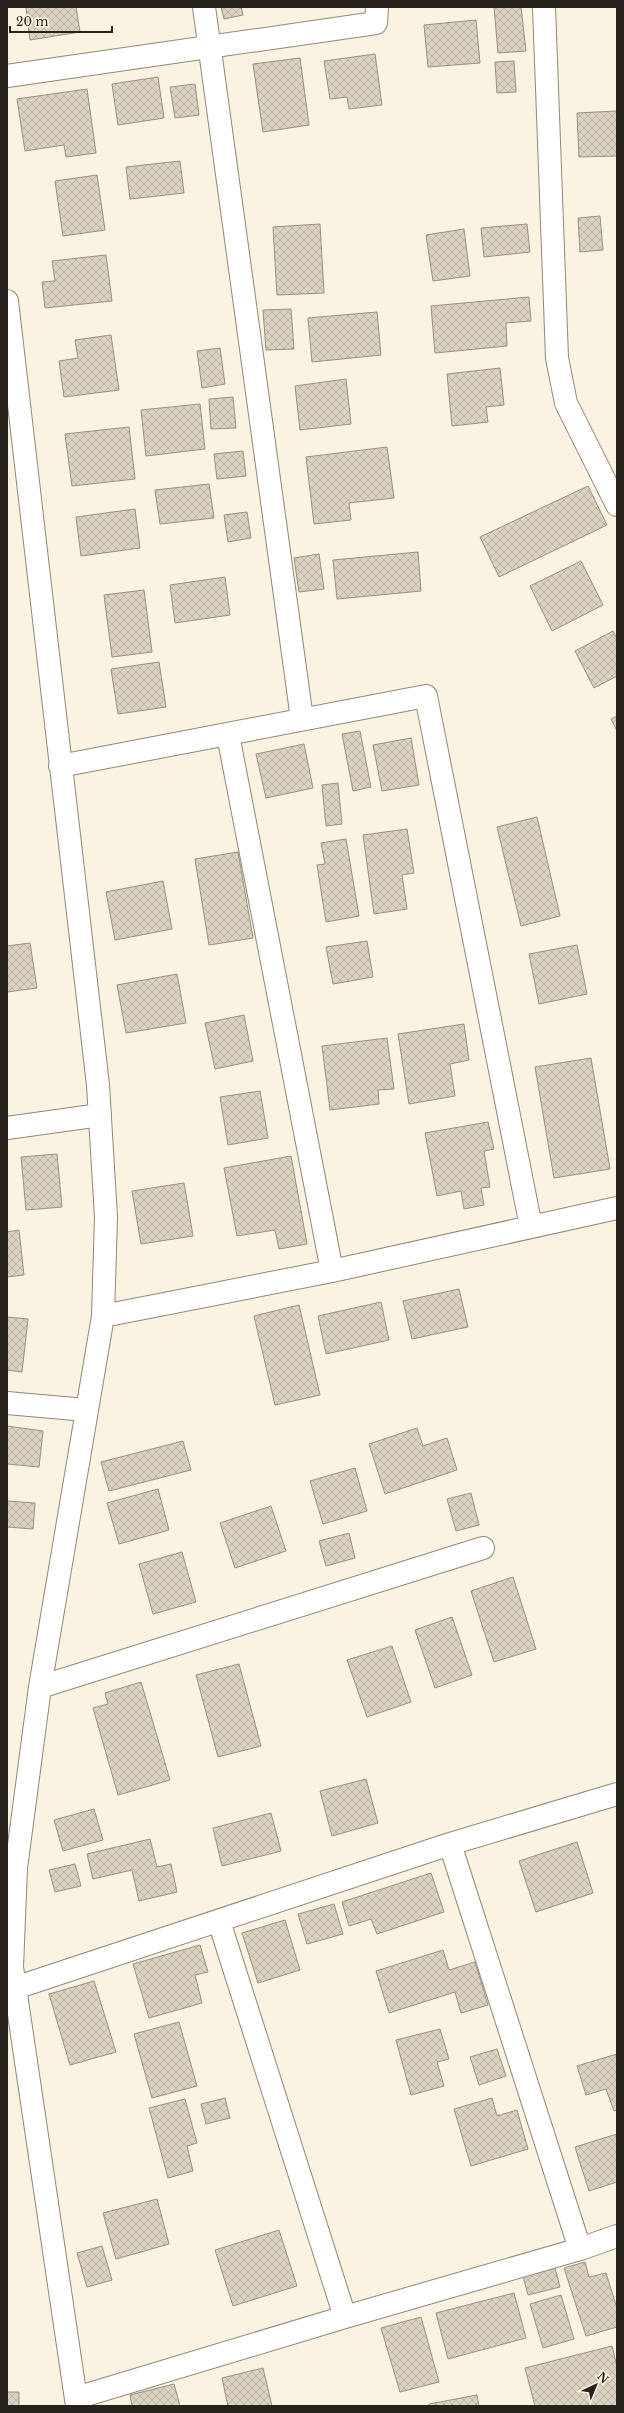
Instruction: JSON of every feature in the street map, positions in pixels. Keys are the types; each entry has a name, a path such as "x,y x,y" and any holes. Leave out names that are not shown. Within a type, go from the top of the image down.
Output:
{"street":[{"path":"204,7 211,48 302,719"},
{"path":"7,76 211,48 376,22 377,7"},
{"path":"544,7 557,358 566,403 617,505"},
{"path":"7,301 13,411 60,766 100,1115 106,1218 103,1316 40,1687 16,1868 12,1967 77,2402 345,2317 580,2249 617,2236"},
{"path":"60,766 426,696 531,1227"},
{"path":"228,735 332,1271"},
{"path":"7,1128 100,1115"},
{"path":"103,1316 332,1271 617,1208"},
{"path":"7,1403 86,1410"},
{"path":"40,1687 483,1548"},
{"path":"14,1988 450,1844 617,1794"},
{"path":"450,1844 580,2249"},
{"path":"219,1921 345,2317"}],"building":[{"path":"26,7 76,7 80,32 30,40"},
{"path":"221,7 241,7 243,15 224,19"},
{"path":"494,7 521,7 526,51 498,53"},
{"path":"476,20 480,63 428,67 424,25"},
{"path":"375,54 382,105 349,109 347,97 330,99 324,61"},
{"path":"300,58 309,125 263,132 253,64"},
{"path":"514,61 516,92 497,93 495,62"},
{"path":"158,77 164,118 118,125 112,84"},
{"path":"195,84 199,115 175,118 170,87"},
{"path":"87,89 96,153 66,157 64,145 25,151 17,99"},
{"path":"617,111 617,156 579,157 577,113"},
{"path":"180,161 184,193 130,199 126,167"},
{"path":"97,175 105,230 63,236 55,181"},
{"path":"600,216 603,250 580,252 578,218"},
{"path":"320,224 324,293 277,295 273,227"},
{"path":"527,224 530,252 484,257 481,228"},
{"path":"464,229 470,276 433,281 426,235"},
{"path":"106,255 112,301 45,308 42,282 55,281 52,261"},
{"path":"529,297 531,321 506,323 507,346 435,353 431,306"},
{"path":"291,309 294,349 266,350 263,310"},
{"path":"377,312 381,355 312,362 308,318"},
{"path":"111,335 119,390 64,397 59,361 78,358 75,340"},
{"path":"220,348 225,384 202,388 197,351"},
{"path":"500,368 504,405 486,407 488,422 452,426 447,374"},
{"path":"346,379 351,424 300,430 295,386"},
{"path":"233,397 236,428 211,429 209,399"},
{"path":"200,404 205,449 146,456 141,410"},
{"path":"129,427 135,479 72,486 65,434"},
{"path":"387,447 394,498 349,503 351,520 314,524 306,457"},
{"path":"243,451 246,476 217,479 214,454"},
{"path":"209,484 214,518 160,524 155,490"},
{"path":"588,486 607,525 499,577 480,537"},
{"path":"135,509 140,548 81,556 76,517"},
{"path":"247,512 251,538 228,542 224,515"},
{"path":"418,552 421,591 337,599 333,560"},
{"path":"319,554 324,589 299,592 294,558"},
{"path":"581,561 603,605 552,631 530,586"},
{"path":"225,577 230,615 175,623 170,585"},
{"path":"144,590 152,652 112,657 104,595"},
{"path":"613,631 617,639 617,676 594,688 575,651"},
{"path":"159,662 166,707 118,714 111,669"},
{"path":"617,716 617,731 611,719"},
{"path":"360,731 371,787 353,791 342,734"},
{"path":"411,738 419,785 382,791 373,745"},
{"path":"304,744 313,788 266,798 256,754"},
{"path":"338,783 342,824 326,826 322,785"},
{"path":"537,817 560,916 521,926 497,827"},
{"path":"407,829 414,873 402,875 407,909 374,914 363,835"},
{"path":"346,839 359,916 326,922 317,865 325,864 321,843"},
{"path":"238,852 253,938 209,945 195,859"},
{"path":"163,881 172,929 115,940 106,892"},
{"path":"367,941 373,977 333,984 326,947"},
{"path":"30,943 37,988 7,992 7,946"},
{"path":"577,945 587,994 539,1004 529,954"},
{"path":"177,974 186,1023 126,1033 117,985"},
{"path":"244,1015 253,1061 215,1069 205,1023"},
{"path":"464,1024 469,1060 450,1064 455,1096 409,1104 398,1034"},
{"path":"387,1038 394,1089 378,1090 379,1104 330,1110 322,1046"},
{"path":"591,1058 610,1169 554,1178 535,1067"},
{"path":"260,1091 268,1138 228,1145 220,1097"},
{"path":"488,1122 494,1149 484,1151 490,1187 481,1188 484,1205 464,1209 461,1191 437,1196 425,1133"},
{"path":"57,1154 62,1207 26,1210 21,1157"},
{"path":"291,1156 307,1244 279,1249 275,1230 237,1236 224,1168"},
{"path":"184,1183 193,1236 141,1244 132,1191"},
{"path":"19,1230 24,1275 7,1277 7,1232"},
{"path":"459,1289 468,1327 412,1339 403,1301"},
{"path":"381,1302 389,1340 326,1354 318,1316"},
{"path":"299,1305 320,1395 275,1405 254,1316"},
{"path":"7,1317 28,1319 22,1372 7,1370"},
{"path":"7,1426 43,1431 39,1467 7,1464"},
{"path":"417,1428 423,1446 447,1438 457,1470 385,1494 369,1444"},
{"path":"183,1441 191,1470 109,1491 101,1462"},
{"path":"355,1468 367,1511 323,1524 310,1481"},
{"path":"158,1489 169,1530 119,1544 107,1503"},
{"path":"471,1493 479,1525 456,1531 447,1499"},
{"path":"7,1501 35,1503 33,1529 7,1527"},
{"path":"271,1506 286,1551 235,1568 220,1523"},
{"path":"349,1533 355,1558 326,1566 319,1541"},
{"path":"182,1552 196,1602 153,1614 139,1564"},
{"path":"513,1577 536,1649 494,1662 471,1591"},
{"path":"452,1617 472,1675 435,1688 415,1630"},
{"path":"392,1646 411,1702 367,1717 347,1660"},
{"path":"239,1664 261,1746 218,1757 196,1675"},
{"path":"141,1682 170,1780 118,1795 93,1708 108,1704 105,1693"},
{"path":"366,1779 378,1823 332,1836 320,1791"},
{"path":"94,1809 103,1840 63,1851 54,1820"},
{"path":"271,1813 281,1851 222,1866 213,1828"},
{"path":"150,1839 157,1867 171,1864 177,1892 139,1901 132,1870 93,1879 87,1854"},
{"path":"577,1842 593,1893 536,1912 519,1861"},
{"path":"75,1864 81,1886 55,1892 49,1870"},
{"path":"431,1873 444,1912 377,1934 371,1919 349,1926 342,1902"},
{"path":"334,1904 343,1934 307,1944 298,1914"},
{"path":"285,1920 300,1970 258,1983 242,1933"},
{"path":"200,1945 208,1972 195,1975 202,2003 149,2018 133,1964"},
{"path":"443,1950 449,1970 475,1962 488,2005 461,2013 455,1992 389,2013 376,1971"},
{"path":"94,1981 116,2052 70,2065 49,1994"},
{"path":"179,2022 197,2086 152,2098 134,2034"},
{"path":"440,2029 449,2059 437,2062 444,2086 411,2095 396,2040"},
{"path":"497,2049 506,2076 479,2085 470,2057"},
{"path":"617,2054 617,2110 614,2111 606,2089 586,2095 577,2066"},
{"path":"225,2098 230,2118 206,2124 201,2104"},
{"path":"492,2098 497,2116 517,2110 528,2149 471,2166 454,2109"},
{"path":"185,2099 197,2143 187,2146 193,2171 168,2178 149,2108"},
{"path":"617,2134 617,2182 589,2191 575,2147"},
{"path":"157,2199 169,2244 116,2259 103,2213"},
{"path":"279,2230 297,2286 233,2306 215,2250"},
{"path":"102,2246 112,2280 87,2287 77,2253"},
{"path":"585,2262 589,2277 606,2273 617,2308 617,2327 586,2336 564,2268"},
{"path":"555,2268 560,2287 528,2295 523,2276"},
{"path":"514,2293 526,2338 448,2359 436,2313"},
{"path":"561,2295 574,2339 543,2348 530,2304"},
{"path":"421,2317 439,2382 400,2392 381,2328"},
{"path":"612,2346 617,2367 617,2406 535,2406 525,2368"},
{"path":"263,2368 272,2406 228,2406 222,2378"},
{"path":"174,2384 180,2406 132,2406 130,2395"},
{"path":"7,2392 19,2392 19,2406 7,2406"},
{"path":"477,2395 479,2406 429,2406 429,2404"}]}
